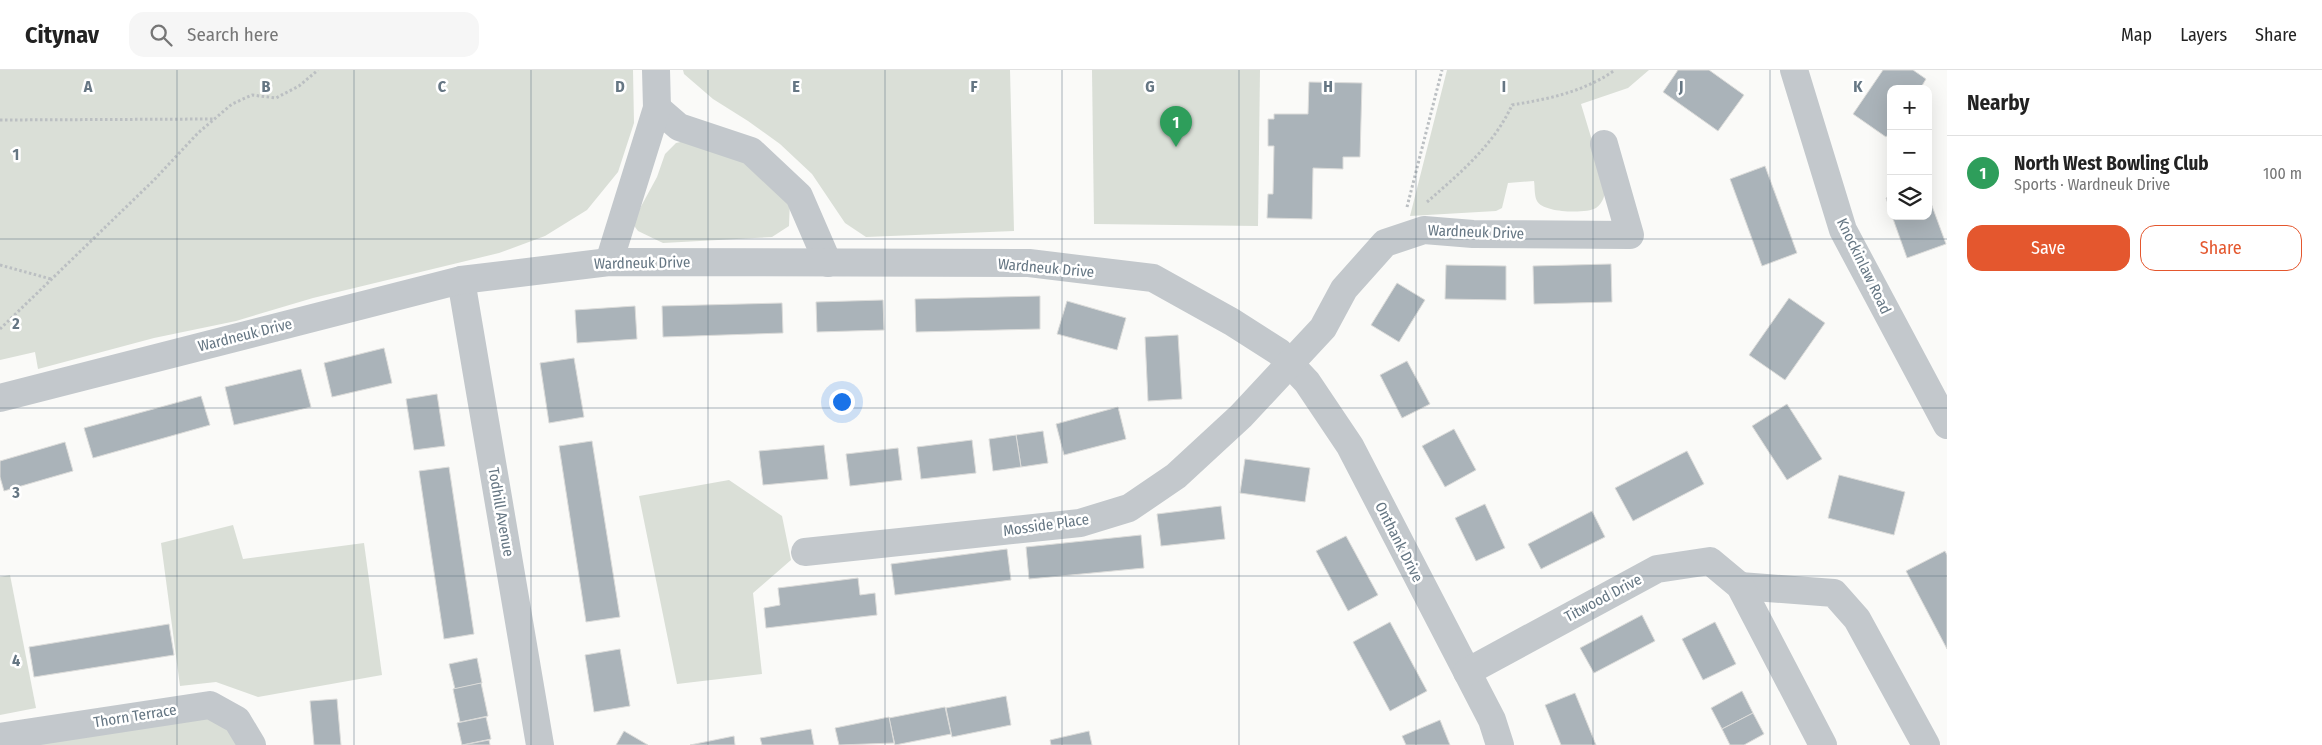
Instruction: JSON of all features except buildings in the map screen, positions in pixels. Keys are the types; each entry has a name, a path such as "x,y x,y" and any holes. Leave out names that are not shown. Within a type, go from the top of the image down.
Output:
{"street":[{"path":"609,262 657,108 656,70"},
{"name":"Knockinlaw Road","path":"1794,70 1843,230 1947,425"},
{"path":"657,108 679,127 751,151 799,196 828,263"},
{"name":"Wardneuk Drive","path":"0,398 461,280 609,262 1029,263 1153,278 1232,322 1284,357 1324,328 1344,289 1385,244 1409,235 1424,230 1473,234 1630,235 1604,144"},
{"name":"Todhill Avenue","path":"461,280 540,745"},
{"name":"Mosside Place","path":"805,552 1080,523 1129,508 1176,476 1241,416 1284,357"},
{"name":"Onthank Drive","path":"1284,357 1307,382 1350,446 1492,720 1500,745"},
{"name":"Titwood Drive","path":"1467,672 1658,569 1710,561 1740,586 1823,745"},
{"path":"1740,586 1834,593 1857,619 1926,745"},
{"name":"Thorn Terrace","path":"0,737 210,705 237,720 252,745"}],"path":[{"path":"0,329 214,119 232,104 252,95 276,98 300,86 318,70"},
{"path":"1409,235 1404,217 1442,70"},
{"path":"1409,235 1414,216 1419,208 1462,171 1480,152 1496,133 1512,105 1569,93 1615,70"},
{"path":"0,120 214,119"},
{"path":"0,265 51,279"}],"shaded area":[{"path":"0,70 633,70 634,123 618,172 587,210 545,236 499,253 313,298 236,321 154,338 38,369 35,352 0,360"},
{"path":"683,70 1010,70 1014,231 866,237 845,223 812,174 780,144 713,99 684,74"},
{"path":"1092,70 1260,70 1258,226 1094,224"},
{"path":"1447,70 1649,70 1628,88 1581,104 1606,187 1600,204 1591,210 1575,212 1547,208 1537,201 1534,181 1508,183 1502,208 1496,211 1410,216"},
{"path":"698,138 721,144 790,200 789,226 772,237 663,243 638,231 632,223 657,177 665,154 676,143"},
{"path":"729,480 782,516 791,560 753,593 762,674 677,684 639,496"},
{"path":"233,525 243,559 364,543 382,675 258,697 216,682 180,686 161,543"},
{"path":"10,575 36,708 0,715 0,577"},
{"path":"208,712 246,745 0,745"}],"place":[{"name":"North West Bowling Club","path":"1176,147"}]}
